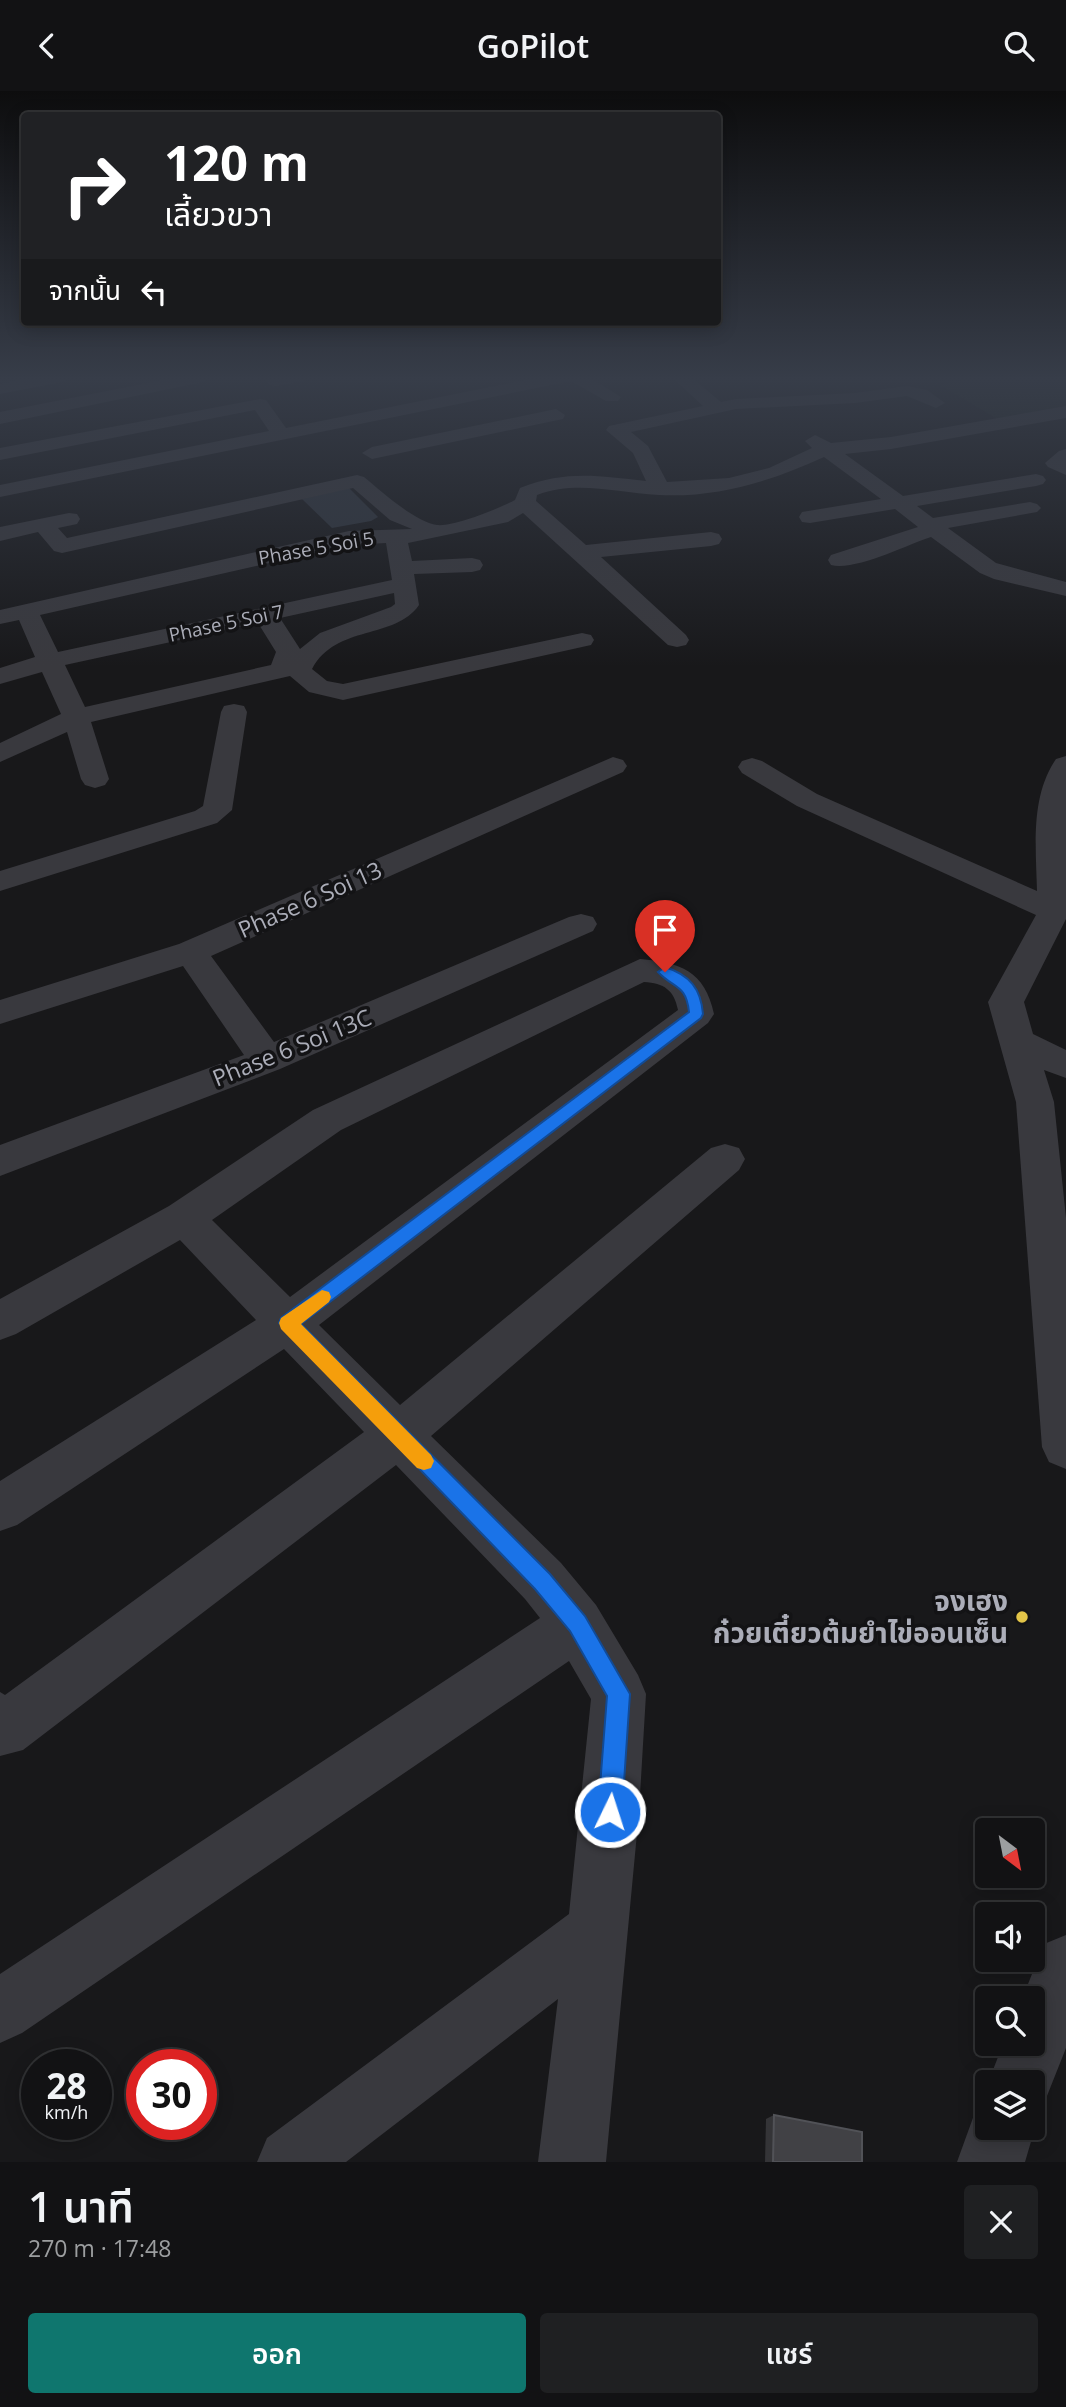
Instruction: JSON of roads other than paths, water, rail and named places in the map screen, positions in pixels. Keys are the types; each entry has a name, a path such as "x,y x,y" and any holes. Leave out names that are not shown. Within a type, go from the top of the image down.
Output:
{"street":[{"path":"0,491 86,474"},
{"path":"653,474 660,489"},
{"name":"Phase 5 Soi 5","path":"0,617 349,538 396,535 413,537 500,517 525,503 527,492 545,485 579,480 660,489 729,484 771,474"},
{"path":"857,474 988,568 1066,589"},
{"path":"810,517 1036,480"},
{"path":"37,552 357,481 398,515 435,532"},
{"path":"525,503 677,640"},
{"path":"839,560 878,550 931,527 1030,508"},
{"path":"0,534 85,516"},
{"path":"44,524 62,546"},
{"path":"396,535 407,605 400,613 337,634 313,646 299,670 309,683 329,691 343,692 582,640"},
{"path":"581,552 711,539"},
{"name":"Phase 5 Soi 7","path":"0,675 50,661 265,614 403,576 472,565"},
{"path":"26,610 76,717 95,779"},
{"path":"0,754 76,717 282,670 289,652 265,614"},
{"path":"0,881 206,817 217,810 233,712"},
{"path":"1066,765 1053,801 1051,828 1055,926 1006,1002 1035,1102 1066,1447"},
{"name":"Phase 6 Soi 13","path":"0,1012 191,952 612,767"},
{"path":"752,767 807,800 1055,926"},
{"name":"Phase 6 Soi 13C","path":"0,1161 267,1060 581,924"},
{"path":"191,952 267,1060"},
{"path":"0,1321 184,1218 327,1120 640,970 665,972 685,984 694,996 696,1014 288,1323 0,1508"},
{"path":"1016,1041 1066,1065"},
{"path":"0,1720 3,1730 398,1435 725,1159"},
{"path":"184,1218 543,1581 578,1623 619,1694 572,2162"},
{"path":"0,2011 578,1623"},
{"path":"291,2162 597,1931"},
{"path":"1025,2070 1066,1966"},
{"path":"991,2162 998,2140"}],"place":[{"name":"จงเฮง ก๋วยเตี๋ยวต้มยำไข่ออนเซ็น","path":"1022,1617"}]}
